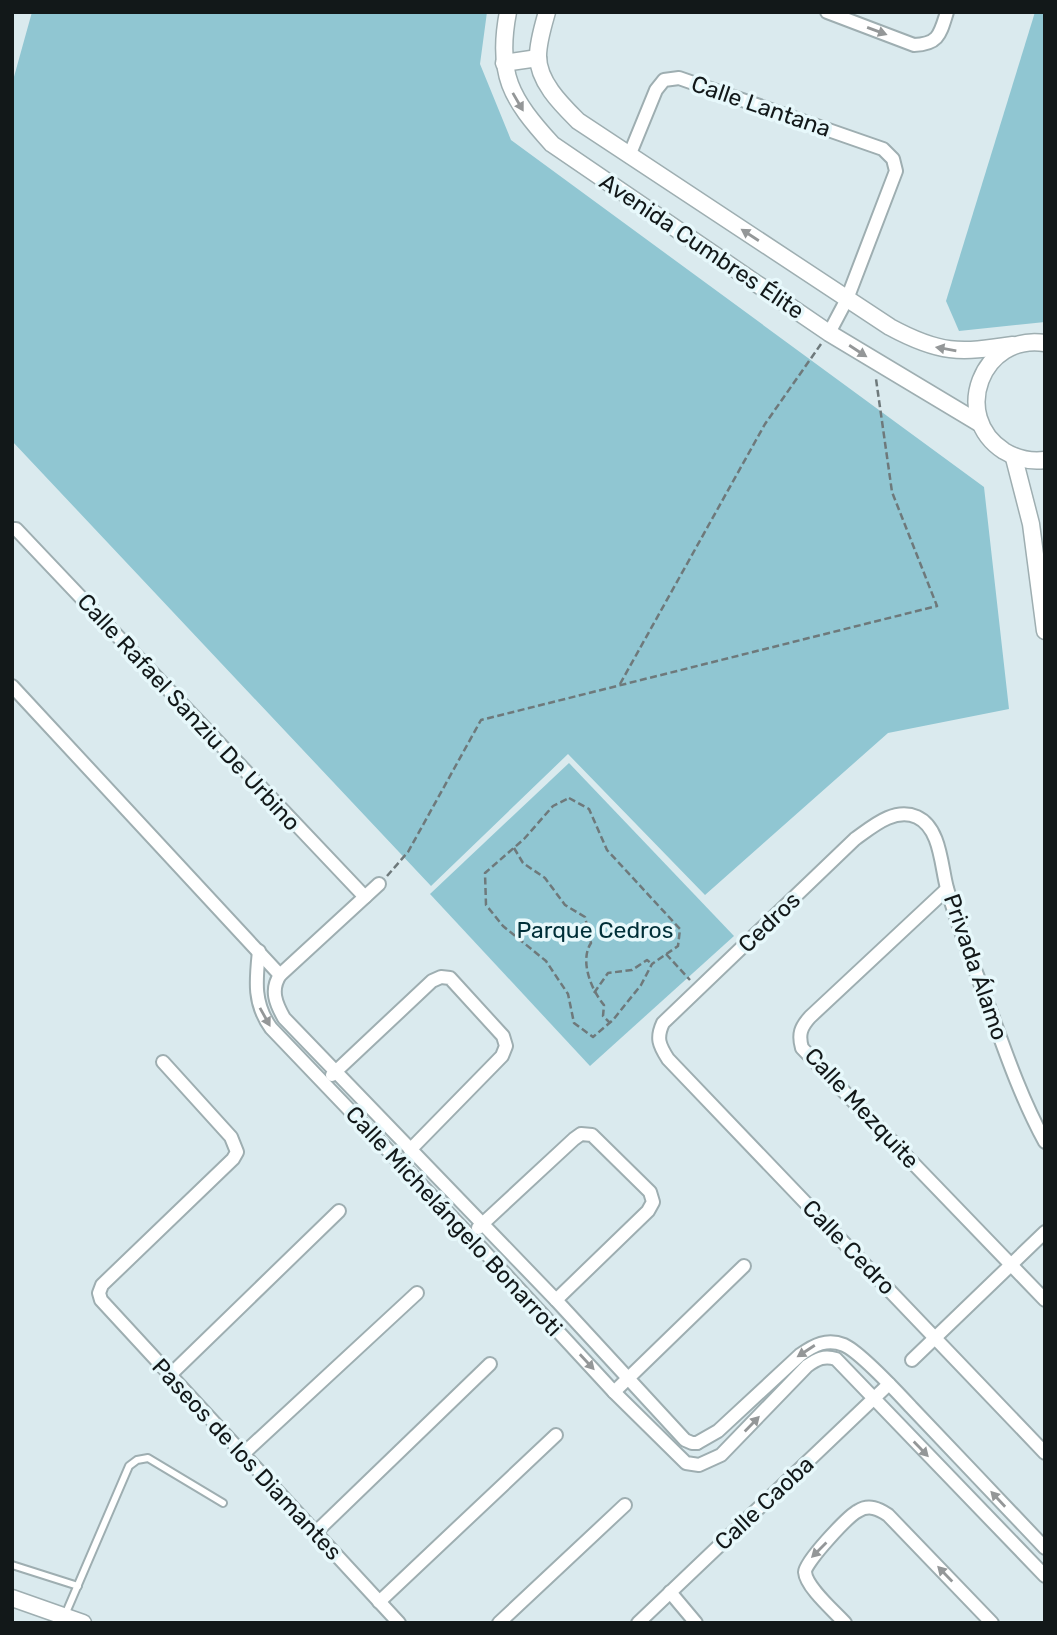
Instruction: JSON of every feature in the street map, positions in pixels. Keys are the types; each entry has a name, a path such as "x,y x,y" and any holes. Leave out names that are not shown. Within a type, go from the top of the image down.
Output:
{"street":[{"name":"Avenida Cumbres Élite","path":"508,12 503,63 511,89 527,116 552,144 829,333 979,423 993,444 1014,458"},
{"path":"503,63 538,58 547,12"},
{"path":"827,12 914,44 929,44 939,34 947,12"},
{"name":"Avenida Cumbres Élite","path":"538,58 544,78 557,100 578,121 890,327 937,348 966,352 1035,341 1045,343"},
{"name":"Calle Lantana","path":"629,156 656,90 664,80 679,78 883,149 893,159 896,172 847,299"},
{"path":"829,333 847,299"},
{"path":"979,423 975,400 980,377 994,358 1013,345"},
{"path":"1045,460 1034,462 1014,458 1031,524 1045,631"},
{"name":"Calle Rafael Sanziu De Urbino","path":"12,528 16,529 365,897"},
{"path":"12,686 279,975 379,884"},
{"name":"Privada Álamo","path":"892,816 905,814 918,817 927,825 939,848 947,889 1023,1098 1045,1142"},
{"name":"Cedros","path":"657,1039 663,1023 855,839 892,816"},
{"name":"Calle Mezquite","path":"947,889 810,1017 801,1027 799,1037 802,1048 1045,1300"},
{"name":"Calle Michelángelo Bonarroti","path":"259,951 256,987 262,1016 614,1392 676,1455 686,1463 699,1465"},
{"name":"Calle Michelángelo Bonarroti","path":"279,975 275,983 275,995 284,1018 556,1300 685,1440 697,1443"},
{"path":"324,1082 432,981 441,977 450,978 503,1036 506,1046 502,1056 410,1150"},
{"name":"Calle Cedro","path":"657,1039 668,1059 1045,1453"},
{"name":"Paseos de los Diamantes","path":"163,1062 231,1137 237,1152 233,1159 102,1285 99,1293 101,1300 400,1623"},
{"path":"470,1236 574,1139 581,1134 592,1135 650,1192 653,1202 649,1211 556,1300"},
{"path":"169,1376 339,1210"},
{"path":"912,1360 1045,1232"},
{"path":"614,1392 744,1266"},
{"path":"243,1454 417,1293"},
{"path":"828,1356 834,1342"},
{"path":"1045,1548 890,1384 847,1346 834,1342 821,1343 800,1355 718,1431 697,1443 699,1465 721,1455 807,1366 828,1356 836,1359 1045,1576"},
{"path":"316,1532 490,1364"},
{"name":"Calle Caoba","path":"638,1623 890,1384"},
{"path":"379,1602 556,1435"},
{"path":"499,1623 625,1505"},
{"path":"845,1623 809,1584 805,1571 809,1559 848,1520 858,1511 870,1507 878,1508 888,1515 992,1623"},
{"path":"670,1592 696,1623"},
{"path":"12,1598 83,1623"}],"lane":[{"path":"65,1616 129,1466 136,1460 148,1458 223,1503"},
{"path":"12,1565 78,1586"}],"path":[{"path":"619,686 765,424 829,333"},
{"path":"379,884 408,852 481,720 937,606 892,492 874,362"},
{"path":"569,799 589,809 607,850 680,929 678,946 666,954 652,964 641,985 610,1023 593,1037 574,1023 568,994 547,961 503,926 486,905 485,873 514,848 553,806 569,799"},
{"path":"514,848 523,863 545,877 565,905 585,917 591,943 588,948 588,971 594,993 604,1005 603,1016 610,1023"},
{"path":"666,954 698,989"},
{"path":"594,993 608,973 632,970 647,960 652,964"}],"green space":[{"path":"32,12 487,12 480,64 511,140 984,487 1009,709 888,733 705,895 568,754 431,886 12,441 12,84"},
{"path":"1035,12 1045,12 1045,322 959,331 946,301"},
{"name":"Parque Cedros","path":"569,763 734,936 590,1066 430,894"}]}
